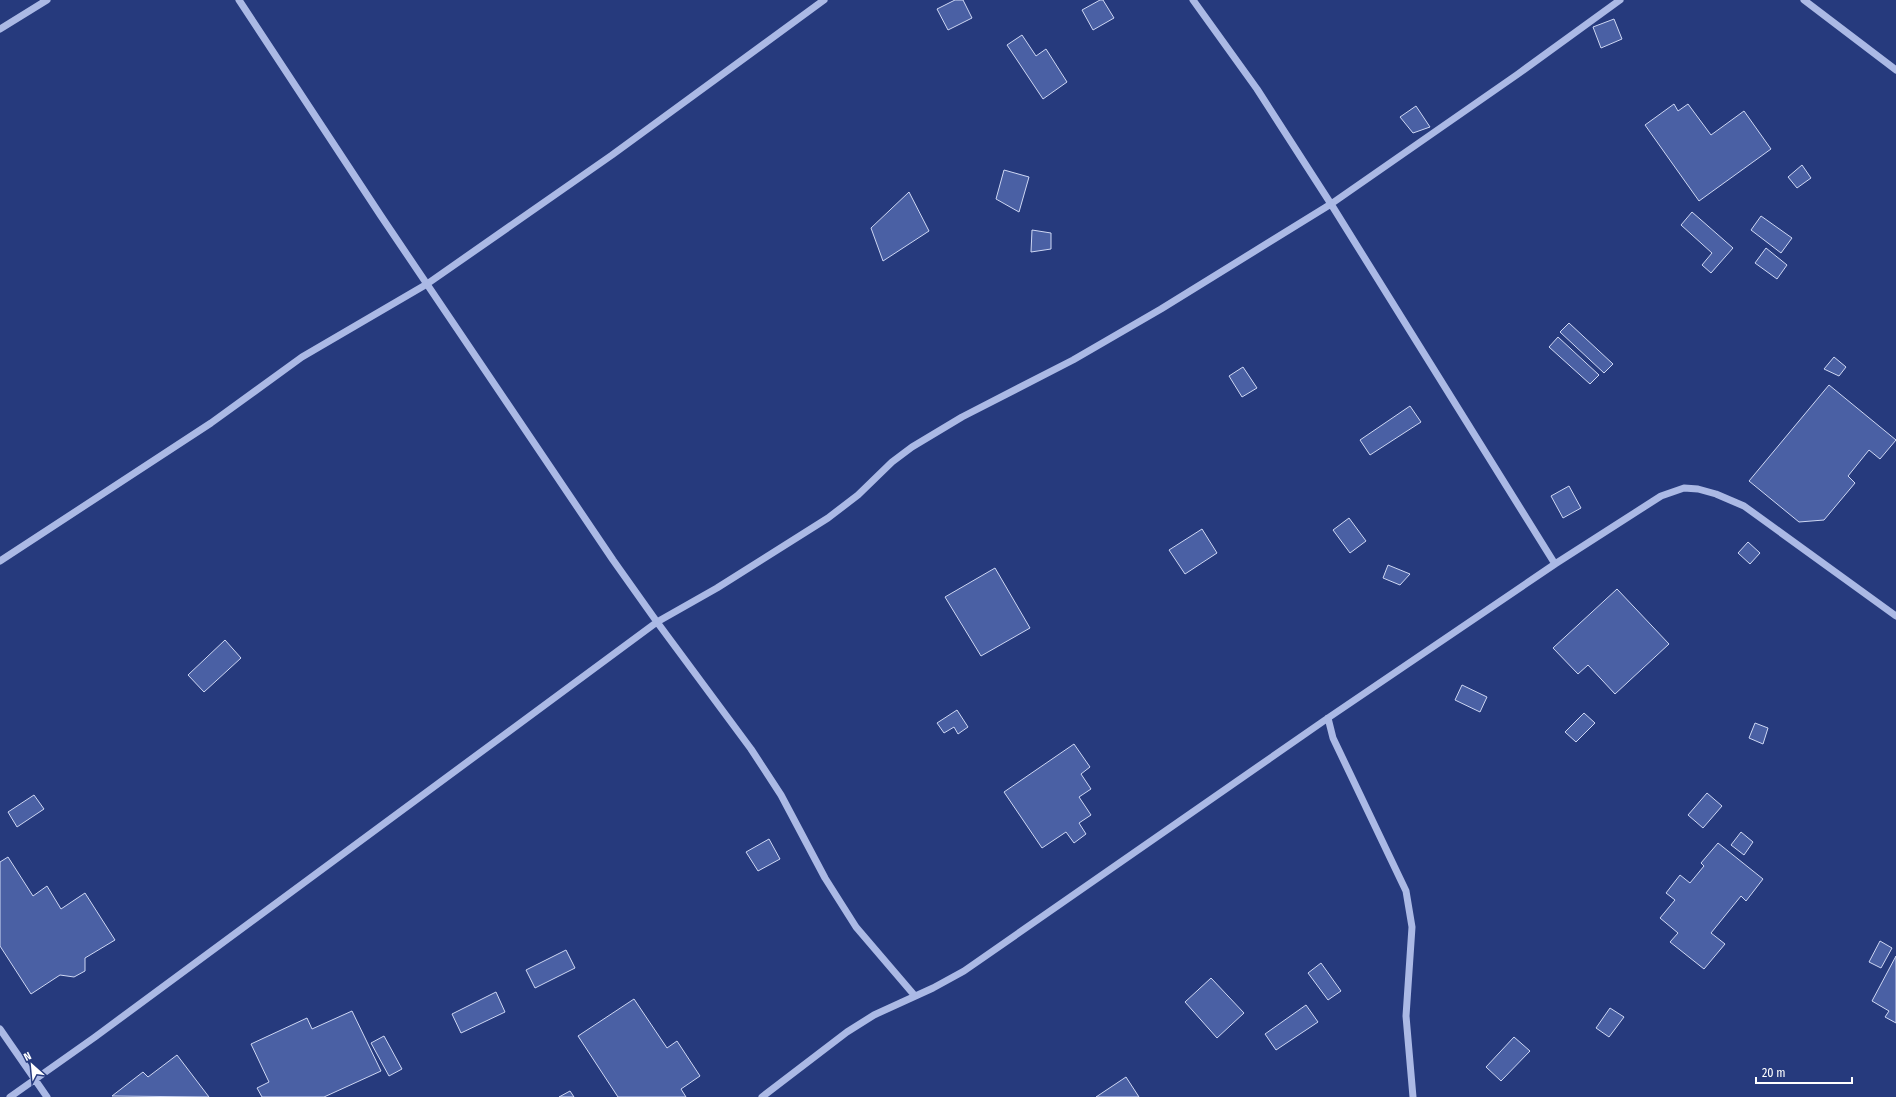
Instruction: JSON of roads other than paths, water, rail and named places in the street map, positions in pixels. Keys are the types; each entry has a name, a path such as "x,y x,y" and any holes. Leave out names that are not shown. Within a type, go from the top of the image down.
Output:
{"street":[{"path":"0,29 47,0"},
{"path":"239,0 427,284 656,622 750,748 781,795 825,878 856,927 915,996"},
{"path":"0,560 211,423 302,357 427,284 612,155 824,0"},
{"path":"1193,0 1257,89 1331,204 1555,564"},
{"path":"10,1097 95,1036 656,622 717,588 828,518 858,495 892,462 918,444 962,417 1073,360 1155,313 1224,272 1331,204 1518,74 1620,0"},
{"path":"1804,0 1896,70"},
{"path":"762,1097 847,1032 874,1015 964,971 1328,718 1555,564 1660,496 1684,488 1698,489 1716,494 1744,506 1896,616"},
{"path":"1328,718 1332,738 1406,891 1412,927 1406,1016 1413,1097"},
{"path":"0,1029 46,1097"}]}
